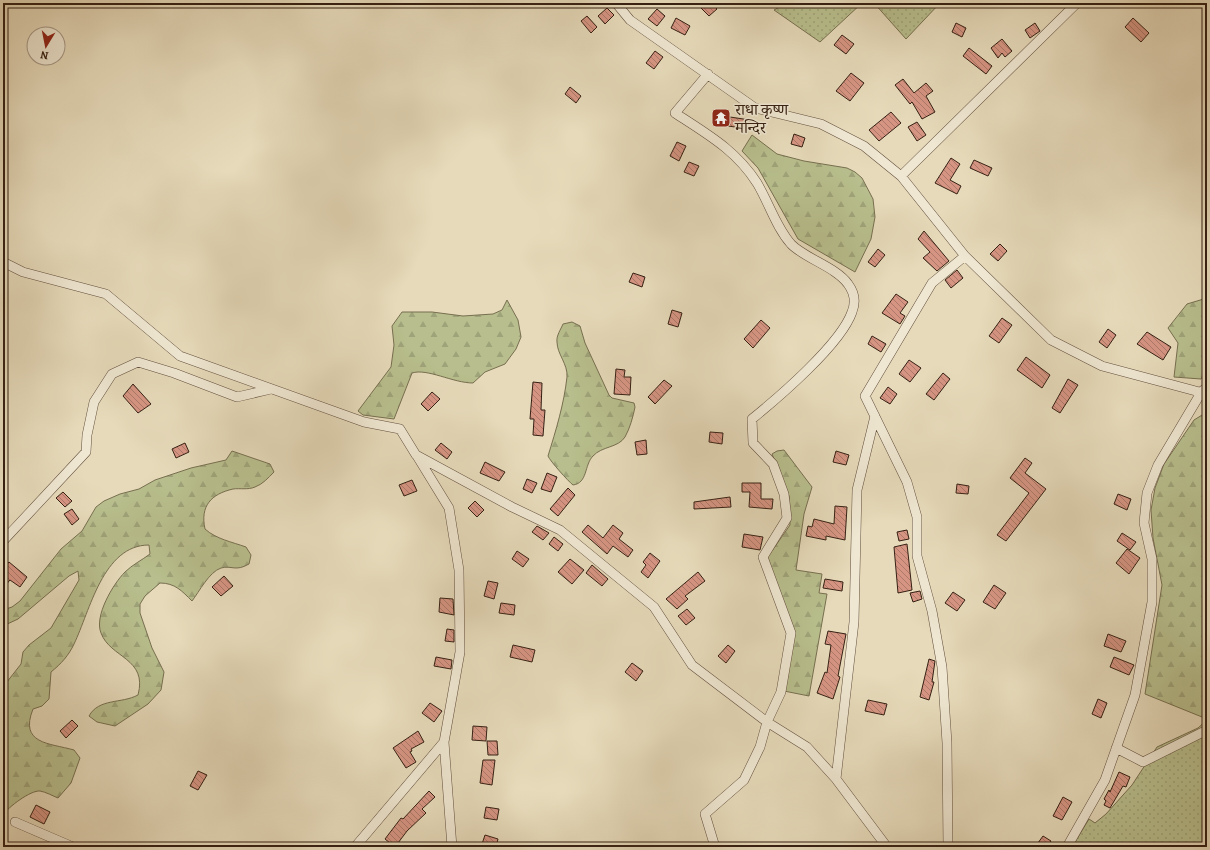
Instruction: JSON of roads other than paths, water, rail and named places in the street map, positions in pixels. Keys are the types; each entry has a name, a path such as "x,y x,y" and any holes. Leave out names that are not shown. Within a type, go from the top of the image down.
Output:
{"street":[{"path":"616,3 630,20 755,108 821,124 864,146 901,176 965,256 1051,340 1102,366 1205,391 1158,465 1147,493 1144,523 1152,559 1152,602 1135,694 1105,780 1067,847"},
{"path":"901,176 1077,3"},
{"path":"708,74 675,114 722,143 732,153 757,183 792,244 829,268 848,283 855,298 853,312 831,346 776,399 752,419 752,442 774,464 784,494 787,518 762,557 791,633 781,692 767,722 760,747 744,780 705,814 715,847"},
{"path":"948,847 947,743 942,667 932,611 918,556 918,517 907,482 865,396 932,283 965,256"},
{"path":"3,262 23,272 106,294 180,356 364,422 400,429 449,508 460,570 460,652 444,742 452,847"},
{"path":"3,541 86,452 86,435 94,402 112,374 138,362 174,373 237,398 271,389"},
{"path":"836,779 854,622 857,490 875,416"},
{"path":"416,455 512,508 560,530 654,607 692,666 767,722 807,747 836,779 888,847"},
{"path":"1116,748 1143,762 1207,730"},
{"path":"355,847 444,742"},
{"path":"16,822 72,847"}],"place":[{"name":"राधा कृष्ण मन्दिर","path":"721,118"}]}
